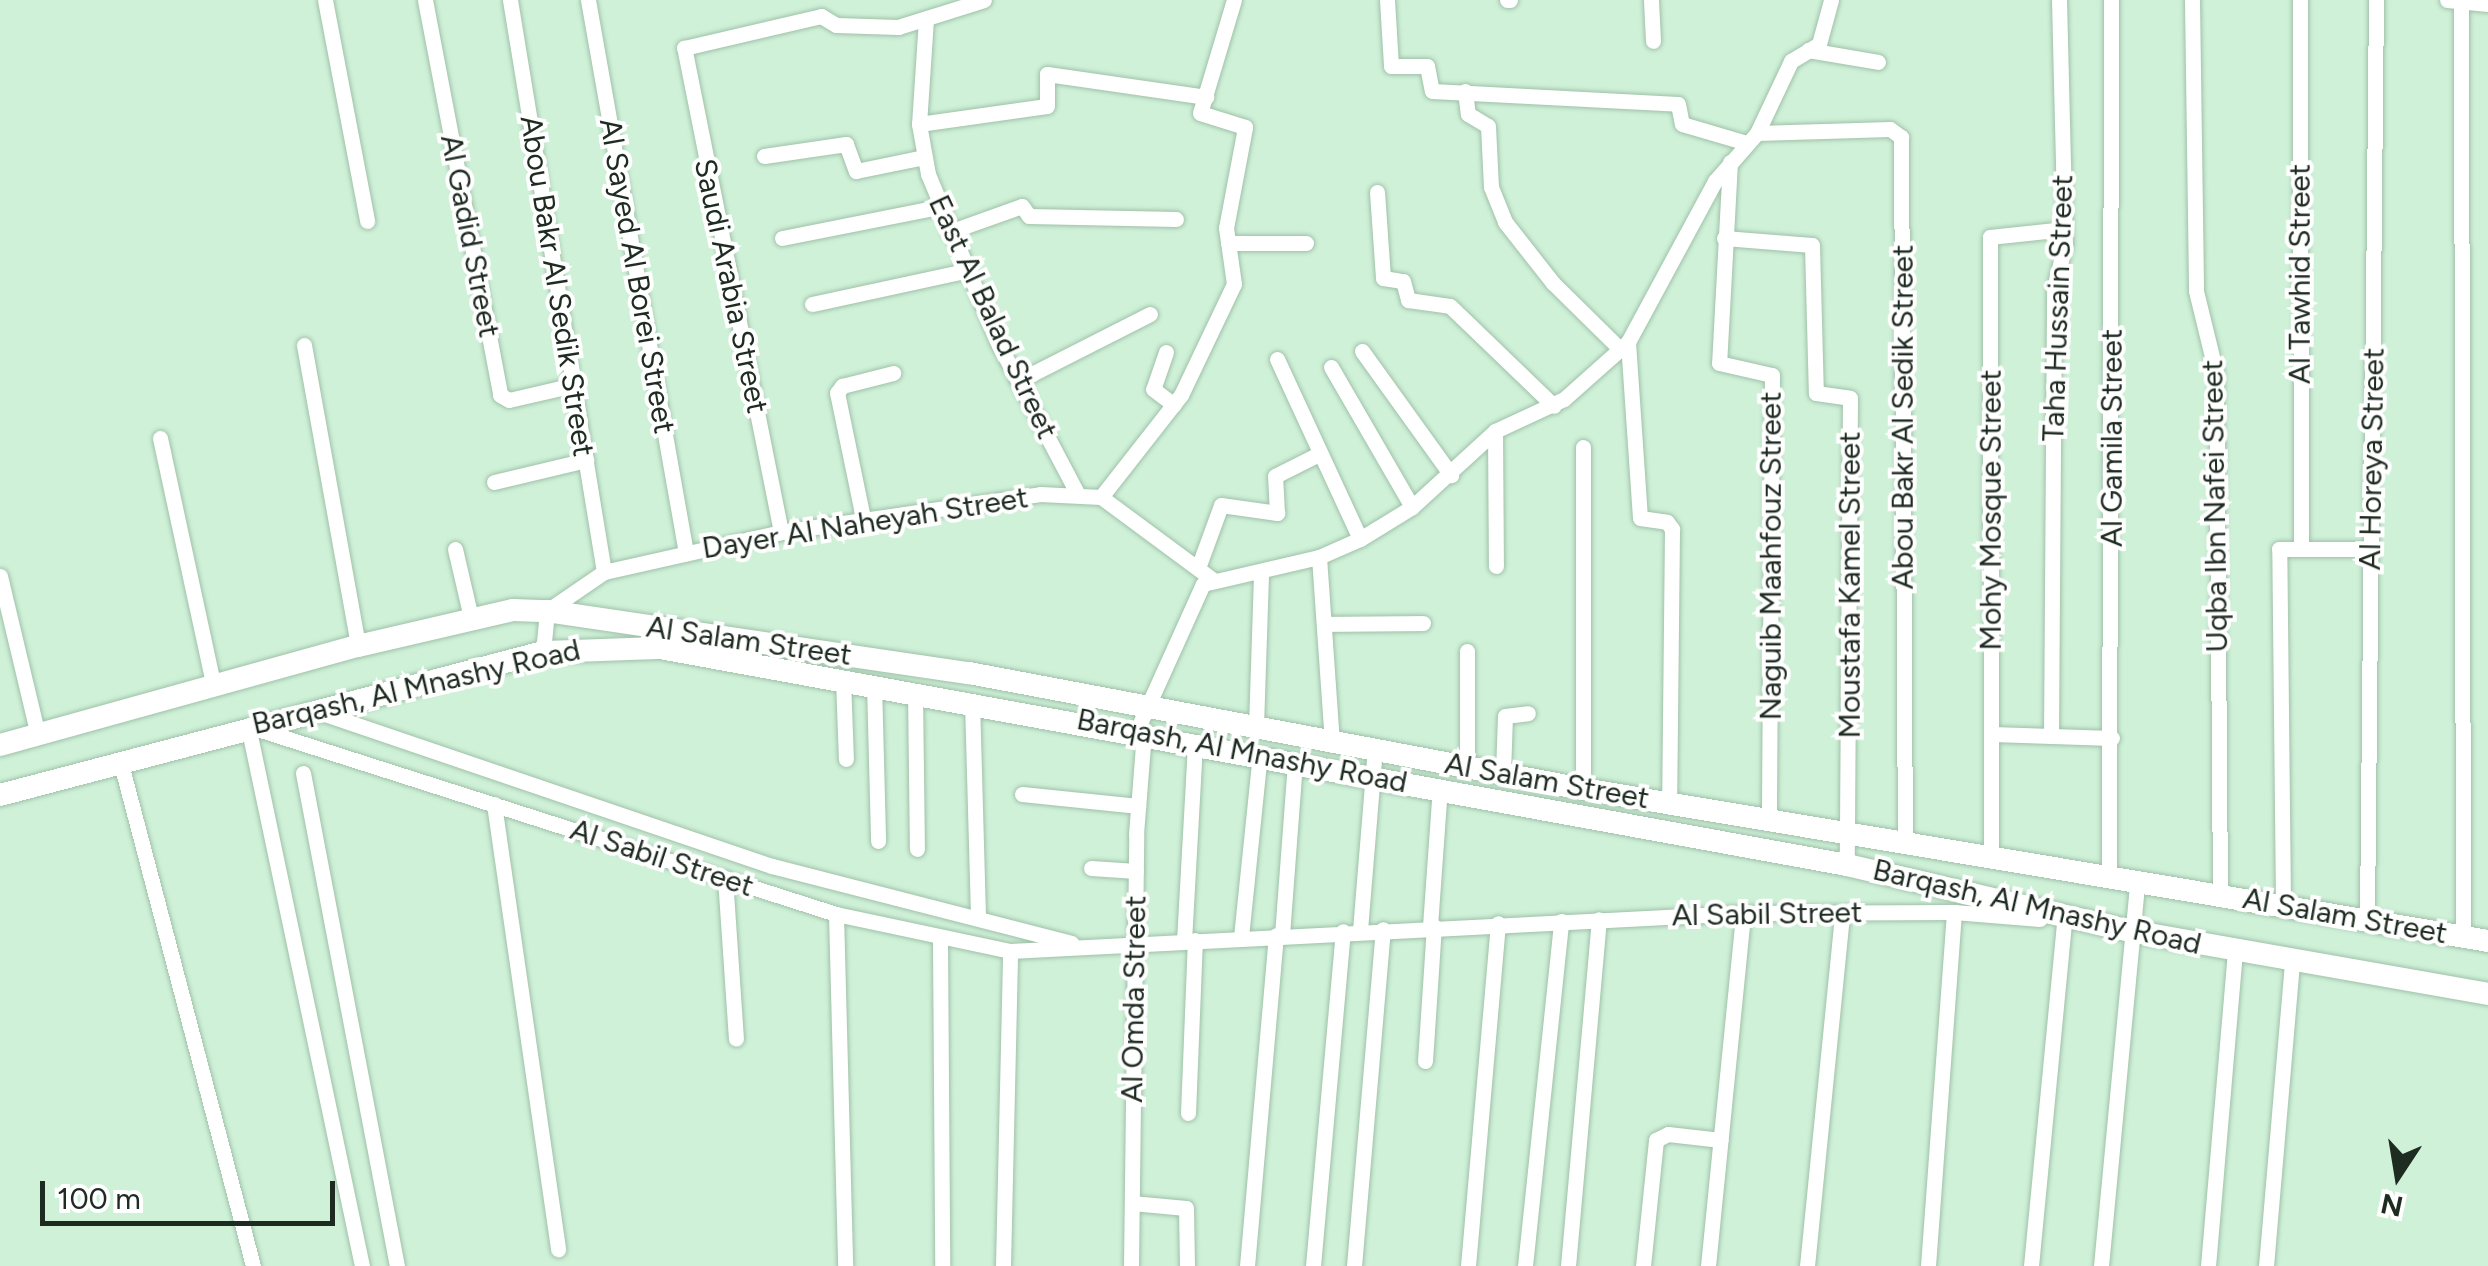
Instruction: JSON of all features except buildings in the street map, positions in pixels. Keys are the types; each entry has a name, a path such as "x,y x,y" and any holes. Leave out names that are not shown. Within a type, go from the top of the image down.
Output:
{"street":[{"path":"325,0 366,221"},
{"name":"Al Gadid Street","path":"425,0 500,395 509,400 574,385"},
{"name":"Abou Bakr Al Sedik Street","path":"510,0 604,572"},
{"name":"Al Sayed Al Borei Street","path":"588,0 686,553"},
{"path":"926,19 983,0"},
{"path":"1102,498 1174,406 1234,284 1228,243 1245,129 1238,121 1202,116 1234,0"},
{"path":"1387,0 1390,65 1427,66 1432,91 1466,91 1468,114 1488,126 1491,187 1504,222 1553,283 1624,345 1640,518 1669,523 1672,530 1669,803"},
{"path":"1652,0 1653,41"},
{"path":"1212,579 1319,558 1360,539 1412,507 1495,431 1554,406 1624,345 1730,158 1752,138 1791,61 1819,44 1831,0"},
{"name":"Taha Hussain Street","path":"2051,736 2054,288 2065,229 2059,0"},
{"name":"Al Gamila Street","path":"2109,876 2112,0"},
{"name":"Uqba Ibn Nafei Street","path":"2192,0 2197,307 2216,373 2220,894"},
{"name":"Al Tawhid Street","path":"2300,0 2301,547"},
{"name":"Al Horeya Street","path":"2366,918 2376,0"},
{"path":"2462,936 2454,1 2488,4"},
{"name":"Saudi Arabia Street","path":"781,532 683,54 690,42 821,16 836,25 892,28 926,19"},
{"name":"East Al Balad Street","path":"926,19 919,124 938,208 1018,382 1076,491"},
{"path":"1807,50 1878,62"},
{"path":"919,124 1047,106 1047,74 1206,97"},
{"name":"Abou Bakr Al Sedik Street","path":"1466,91 1680,104 1682,124 1752,138 1890,128 1901,140 1906,844"},
{"path":"764,156 846,144 856,171 924,157"},
{"name":"Naguib Maahfouz Street","path":"1730,158 1719,363 1725,369 1768,371 1772,378 1769,821"},
{"path":"1377,192 1382,276 1402,280 1408,300 1450,306 1554,406"},
{"path":"948,232 1021,206 1030,216 1176,219"},
{"path":"782,238 938,208"},
{"name":"Mohy Mosque Street","path":"1991,859 1990,237 2065,229"},
{"name":"Moustafa Kamel Street","path":"1724,238 1812,245 1816,393 1850,398 1847,865"},
{"path":"1228,243 1306,243"},
{"path":"812,304 965,271"},
{"path":"1018,382 1150,314"},
{"path":"304,345 358,646"},
{"path":"1362,350 1451,475"},
{"path":"1166,352 1152,388 1174,406"},
{"path":"1277,359 1360,539"},
{"path":"1331,367 1412,507"},
{"path":"863,518 837,393 842,386 893,373"},
{"path":"1495,431 1496,566"},
{"path":"160,438 213,684"},
{"path":"1583,447 1583,789"},
{"path":"1198,568 1222,505 1277,513 1275,476 1319,454"},
{"path":"494,482 586,460"},
{"name":"Dayer Al Naheyah Street","path":"547,611 604,572 686,553 863,518 1076,491 1102,498 1212,579"},
{"path":"455,548 471,618"},
{"path":"2283,904 2278,549 2371,549"},
{"path":"1319,558 1332,741"},
{"path":"1256,726 1261,572"},
{"path":"0,576 38,736"},
{"name":"Al Omda Street","path":"1131,1266 1140,731 1147,705 1200,587 1212,579"},
{"path":"542,652 547,611"},
{"name":"Al Salam Street","path":"547,611 1147,705 1850,836 2283,904 2488,941"},
{"name":"Barqash, Al Mnashy Road","path":"0,745 213,684 471,618 547,611"},
{"path":"1324,624 1423,623"},
{"name":"Barqash, Al Mnashy Road","path":"0,795 248,726 542,652 660,648 1140,731 1847,865 2131,932 2488,994"},
{"path":"1467,651 1467,766"},
{"path":"843,679 846,759"},
{"path":"874,684 878,841"},
{"path":"915,692 918,849"},
{"path":"972,702 978,918"},
{"name":"Al Sabil Street","path":"313,710 648,828 1084,946"},
{"path":"1503,773 1505,716 1528,713"},
{"path":"248,726 362,1266"},
{"name":"Al Sabil Street","path":"248,726 836,914 940,940 1010,951 1352,930 1743,914 1954,912 2093,923"},
{"path":"1992,734 2112,738"},
{"path":"1188,1113 1196,742"},
{"path":"1313,1266 1375,749"},
{"path":"1241,937 1260,754"},
{"path":"120,760 253,1266"},
{"path":"1247,1266 1295,761"},
{"path":"303,773 398,1266"},
{"path":"1425,1061 1440,788"},
{"path":"1022,794 1138,806"},
{"path":"494,804 558,1250"},
{"path":"1091,868 1136,871"},
{"path":"724,878 736,1040"},
{"path":"2101,1266 2137,882"},
{"path":"1807,1266 1842,912"},
{"path":"1928,1266 1947,1080 1954,912"},
{"path":"836,914 846,1266"},
{"path":"1708,1266 1743,914"},
{"path":"1568,1266 1598,919"},
{"path":"1525,1266 1560,920"},
{"path":"2031,1266 2064,921"},
{"path":"1468,1266 1498,923"},
{"path":"1354,1266 1383,929"},
{"path":"940,940 942,1266"},
{"path":"2208,1266 2235,950"},
{"path":"1003,1266 1010,951"},
{"path":"2266,1266 2292,962"},
{"path":"1644,1266 1656,1140 1668,1134 1721,1140"},
{"path":"1132,1203 1186,1208 1187,1266"}]}
